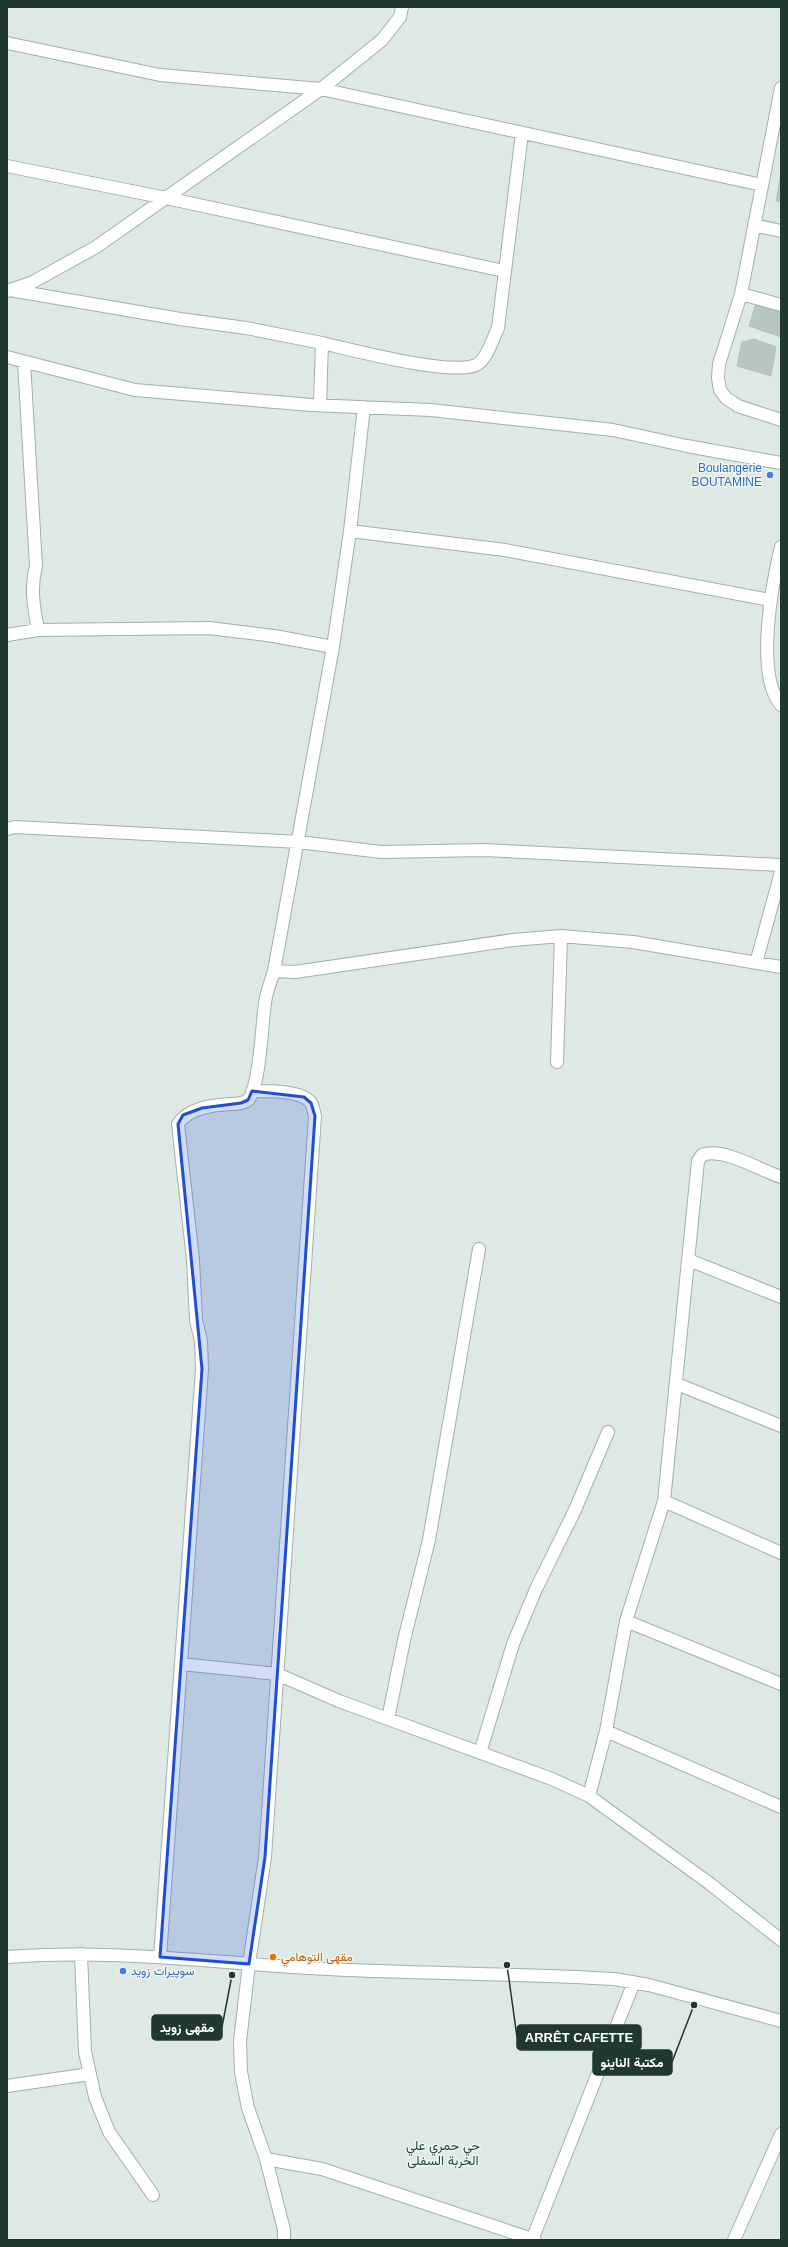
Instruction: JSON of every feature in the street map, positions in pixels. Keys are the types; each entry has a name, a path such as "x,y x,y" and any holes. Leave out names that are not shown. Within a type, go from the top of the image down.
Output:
{"street":[{"path":"7,290 31,283 96,247 321,89 382,40 400,17 402,7"},
{"path":"7,43 160,76 321,89 762,184"},
{"path":"781,88 741,294 719,364 718,378 720,390 726,398 738,406 781,420"},
{"path":"7,290 180,319 246,328 389,358 460,369 478,364 487,352 498,328 522,133"},
{"path":"7,166 166,198 504,271"},
{"path":"754,225 781,231"},
{"path":"741,294 781,304"},
{"path":"320,404 322,343"},
{"path":"7,358 135,390 364,407 431,410 612,430 687,446 781,463"},
{"path":"24,362 36,566 32,580 32,598 38,630"},
{"path":"160,1957 202,1369 201,1341 196,1320 192,1253 178,1124 183,1115 202,1108 241,1103 248,1100 252,1090 261,1039 265,1002 274,971 299,842 312,758 333,647 350,531 364,407"},
{"path":"350,531 505,550 770,600"},
{"path":"781,547 778,576 770,600 768,664 774,697 781,705"},
{"path":"7,635 38,630 209,628 274,636 333,647"},
{"path":"7,829 15,827 299,842 381,852 484,850 781,865"},
{"path":"756,964 781,872"},
{"path":"274,971 295,972 513,940 561,936 633,942 756,964 781,967"},
{"path":"557,1062 561,936"},
{"path":"252,1090 292,1093 304,1097 311,1103 314,1116 265,1857 249,1964 240,2042 241,2072 248,2108 266,2159 284,2230 284,2240"},
{"path":"589,1796 606,1731 626,1621 664,1501 690,1260 698,1161 702,1154 709,1152 727,1156 781,1178"},
{"path":"388,1719 404,1640 429,1540 479,1249"},
{"path":"690,1260 781,1297"},
{"path":"676,1384 781,1426"},
{"path":"480,1753 513,1644 536,1589 575,1510 608,1432"},
{"path":"664,1501 781,1553"},
{"path":"626,1621 781,1684"},
{"path":"181,1664 277,1674 339,1701 552,1778 589,1796 709,1883 781,1940"},
{"path":"606,1731 781,1807"},
{"path":"7,1957 40,1954 81,1954 160,1957 310,1968 614,1979 634,1982 781,2021"},
{"path":"81,1954 85,2052 95,2097 109,2132 153,2195"},
{"path":"266,2159 322,2169 533,2240 634,1982"},
{"path":"7,2086 90,2074"},
{"path":"734,2240 781,2134"}],"highlighted area":[{"path":"252,1091 304,1097 311,1103 315,1116 265,1857 249,1964 160,1957 202,1369 178,1124 183,1115 202,1108 241,1103 248,1100"}],"building":[{"path":"781,179 781,202 776,201"},
{"path":"757,300 781,308 781,337 749,326"},
{"path":"754,339 776,347 771,376 737,366 742,342"}],"place":[{"name":"Boulangerie BOUTAMINE","path":"770,475"},
{"name":"مقهى التوهامي","path":"273,1957"},
{"name":"ARRÊT CAFETTE","path":"507,1965"},
{"name":"سوپيرات زويد","path":"123,1971"},
{"name":"مقهى زويد","path":"232,1975"},
{"name":"مكتبة الناينو","path":"694,2005"}],"district":[{"name":"حي حمري علي الخربة السفلى","path":"443,2152"}]}
